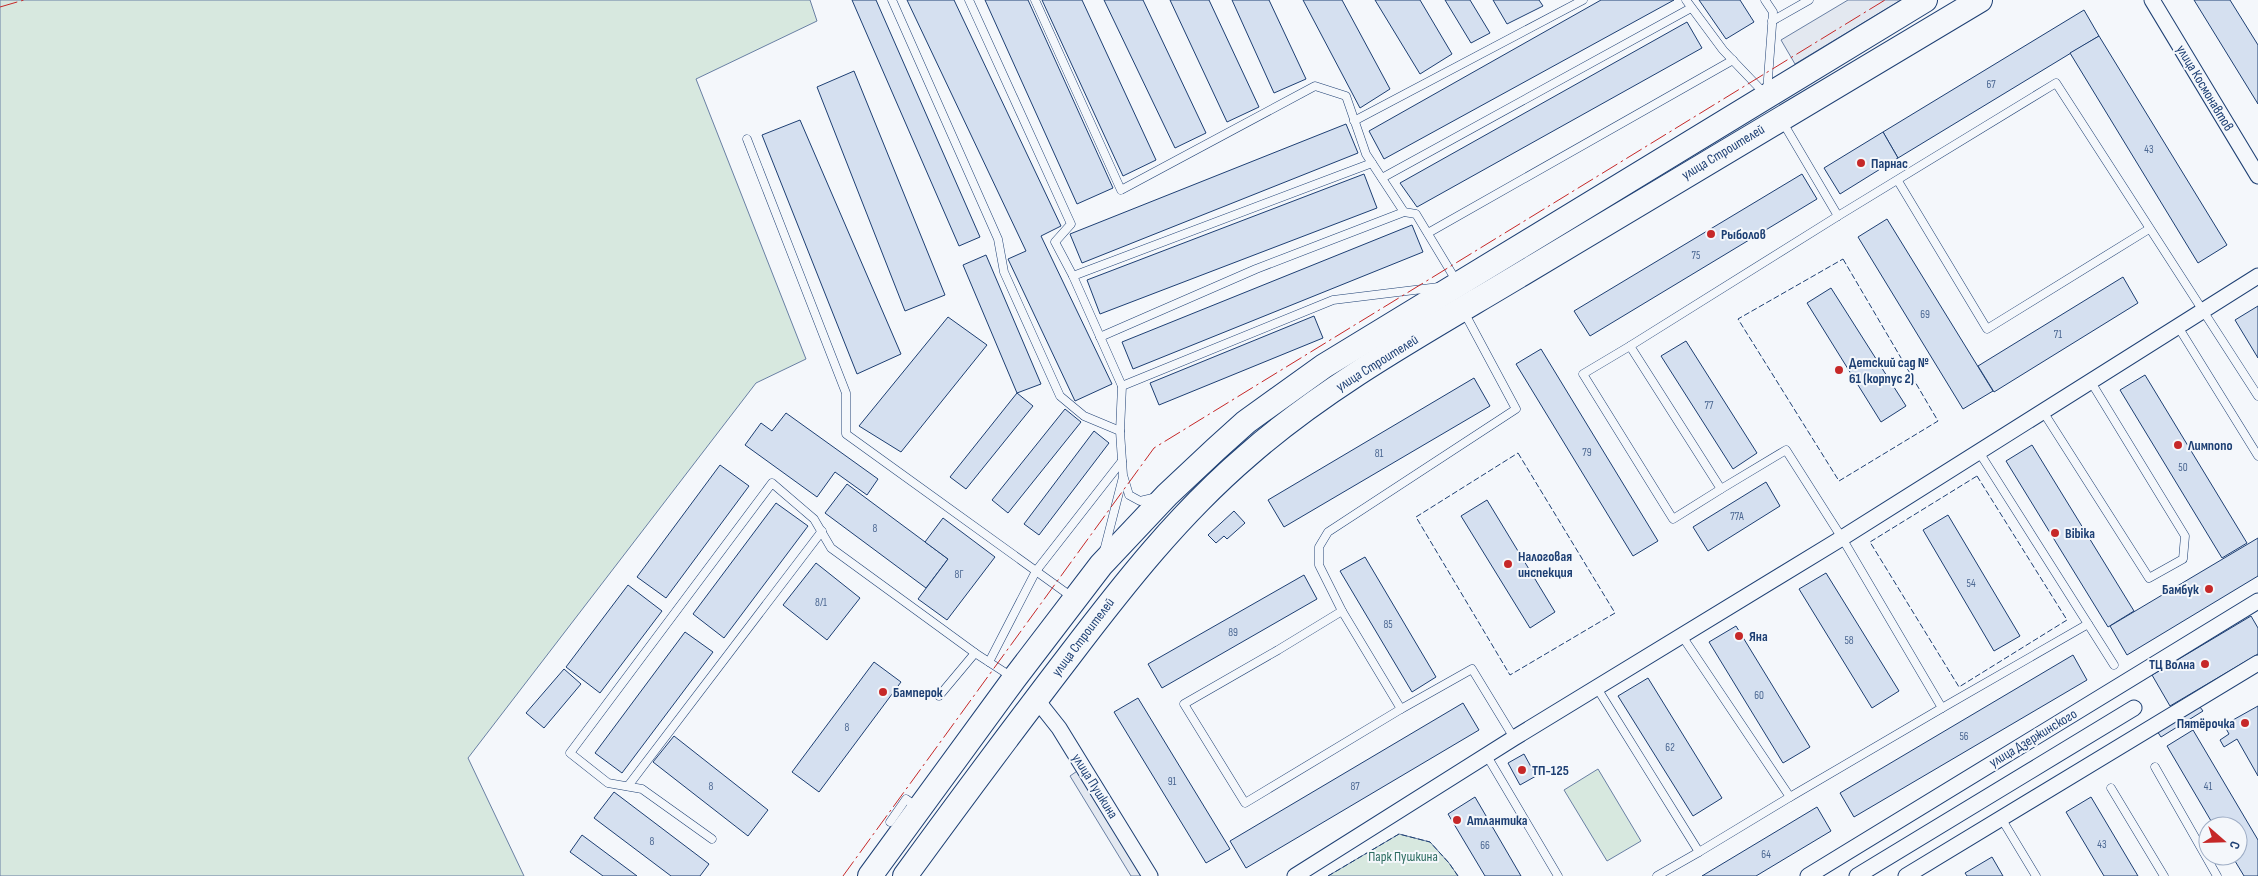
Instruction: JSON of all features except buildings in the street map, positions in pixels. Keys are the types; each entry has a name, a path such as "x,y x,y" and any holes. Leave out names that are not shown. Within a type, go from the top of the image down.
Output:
{"main road":[{"name":"улица Строителей","path":"870,876 1014,679 1101,565 1166,495 1246,422 1324,366 1925,0"},
{"name":"улица Строителей","path":"904,876 1123,584 1159,542 1204,495 1289,420 1463,310 1780,118 1980,0"},
{"path":"1767,96 1780,118"},
{"path":"1014,679 1036,699"}],"street":[{"name":"улица Космонавтов","path":"2152,0 2256,167"},
{"path":"1294,876 1514,738 1842,538 2042,410 2091,382 2258,276"},
{"name":"улица Дзержинского","path":"1808,876 2258,601"},
{"path":"1906,876 2258,663"},
{"name":"улица Пушкина","path":"1036,699 1059,728 1150,876"},
{"name":"улица Дзержинского","path":"1857,876 2134,708"}],"lane":[{"path":"892,0 998,239 1004,272 1060,396 1084,416 1120,431"},
{"path":"968,0 1071,224 1055,242 1073,276 1122,386 1120,431 1123,475 1129,495 1140,500 1166,495"},
{"path":"1035,0 1121,190 1315,86 1346,96 1366,154 1404,212"},
{"path":"1354,121 1583,0"},
{"path":"1686,0 1733,60 1767,96"},
{"path":"1765,0 1773,12 1767,96"},
{"path":"1772,21 1809,0"},
{"path":"1382,178 1691,8"},
{"path":"1428,233 1733,60"},
{"path":"1942,708 1842,538 1786,450 1673,519 1583,374 2056,83 2258,396"},
{"path":"1780,118 1838,216"},
{"path":"747,139 846,393 846,434 1075,599"},
{"path":"1073,276 1372,163"},
{"path":"1898,181 1987,329 2149,229"},
{"path":"1100,337 1256,269 1404,212 1416,214 1459,285 1333,300 1122,386"},
{"path":"1401,709 1342,611 1319,565 1319,547 1328,532 1516,409 1463,310"},
{"path":"2177,326 2258,456"},
{"path":"1630,346 1721,489"},
{"path":"2042,410 2149,578 2183,559 2185,536 2091,382"},
{"path":"1979,452 2114,665"},
{"path":"989,662 1036,571 1122,461"},
{"path":"1101,565 1123,475"},
{"path":"712,839 642,789 608,783 570,753 772,483 814,518 831,548 975,653 1014,679"},
{"path":"628,786 822,531"},
{"path":"1342,611 1184,704 1245,803 1472,668 1514,738"},
{"path":"1657,876 2088,624"},
{"path":"1682,636 1790,797"},
{"path":"939,696 975,653"},
{"path":"1598,688 1698,852"},
{"path":"1486,756 1558,876"},
{"path":"2154,767 2217,876"},
{"path":"2111,788 2164,876"},
{"path":"890,822 906,799 919,809"},
{"path":"2001,818 2036,876"}],"green space":[{"path":"0,0 810,0 817,21 696,79 806,359 756,383 468,758 524,876 0,876"},
{"path":"1598,769 1641,841 1607,861 1564,790"},
{"name":"Парк Пушкина","path":"1399,834 1430,842 1458,876 1328,876"}],"shaded area":[{"path":"1848,0 1901,0 1795,64 1781,40"},
{"path":"1083,767 1150,876 1131,876 1070,776"}],"fence":[{"path":"1843,259 1938,421 1839,481 1738,319 1843,259"},
{"path":"1518,453 1615,613 1510,675 1416,517 1518,453"},
{"path":"1977,476 2067,620 1959,687 1870,542 1977,476"},
{"path":"1328,876 1399,834 1430,842 1458,876"}],"power":[{"path":"0,7 24,0"},
{"path":"843,876 1154,448 1885,0"}],"place":[{"name":"Парнас","path":"1861,163"},
{"name":"Рыболов","path":"1711,234"},
{"name":"Детский сад № 61 (корпус 2)","path":"1839,370"},
{"name":"Лимпопо","path":"2178,445"},
{"name":"Bibika","path":"2055,533"},
{"name":"Налоговая инспекция","path":"1508,564"},
{"name":"Бамбук","path":"2209,589"},
{"name":"Яна","path":"1739,636"},
{"name":"ТЦ Волна","path":"2205,664"},
{"name":"Бамперок","path":"883,692"},
{"name":"Пятёрочка","path":"2245,723"},
{"name":"ТП-125","path":"1522,770"},
{"name":"Атлантика","path":"1457,820"}]}
